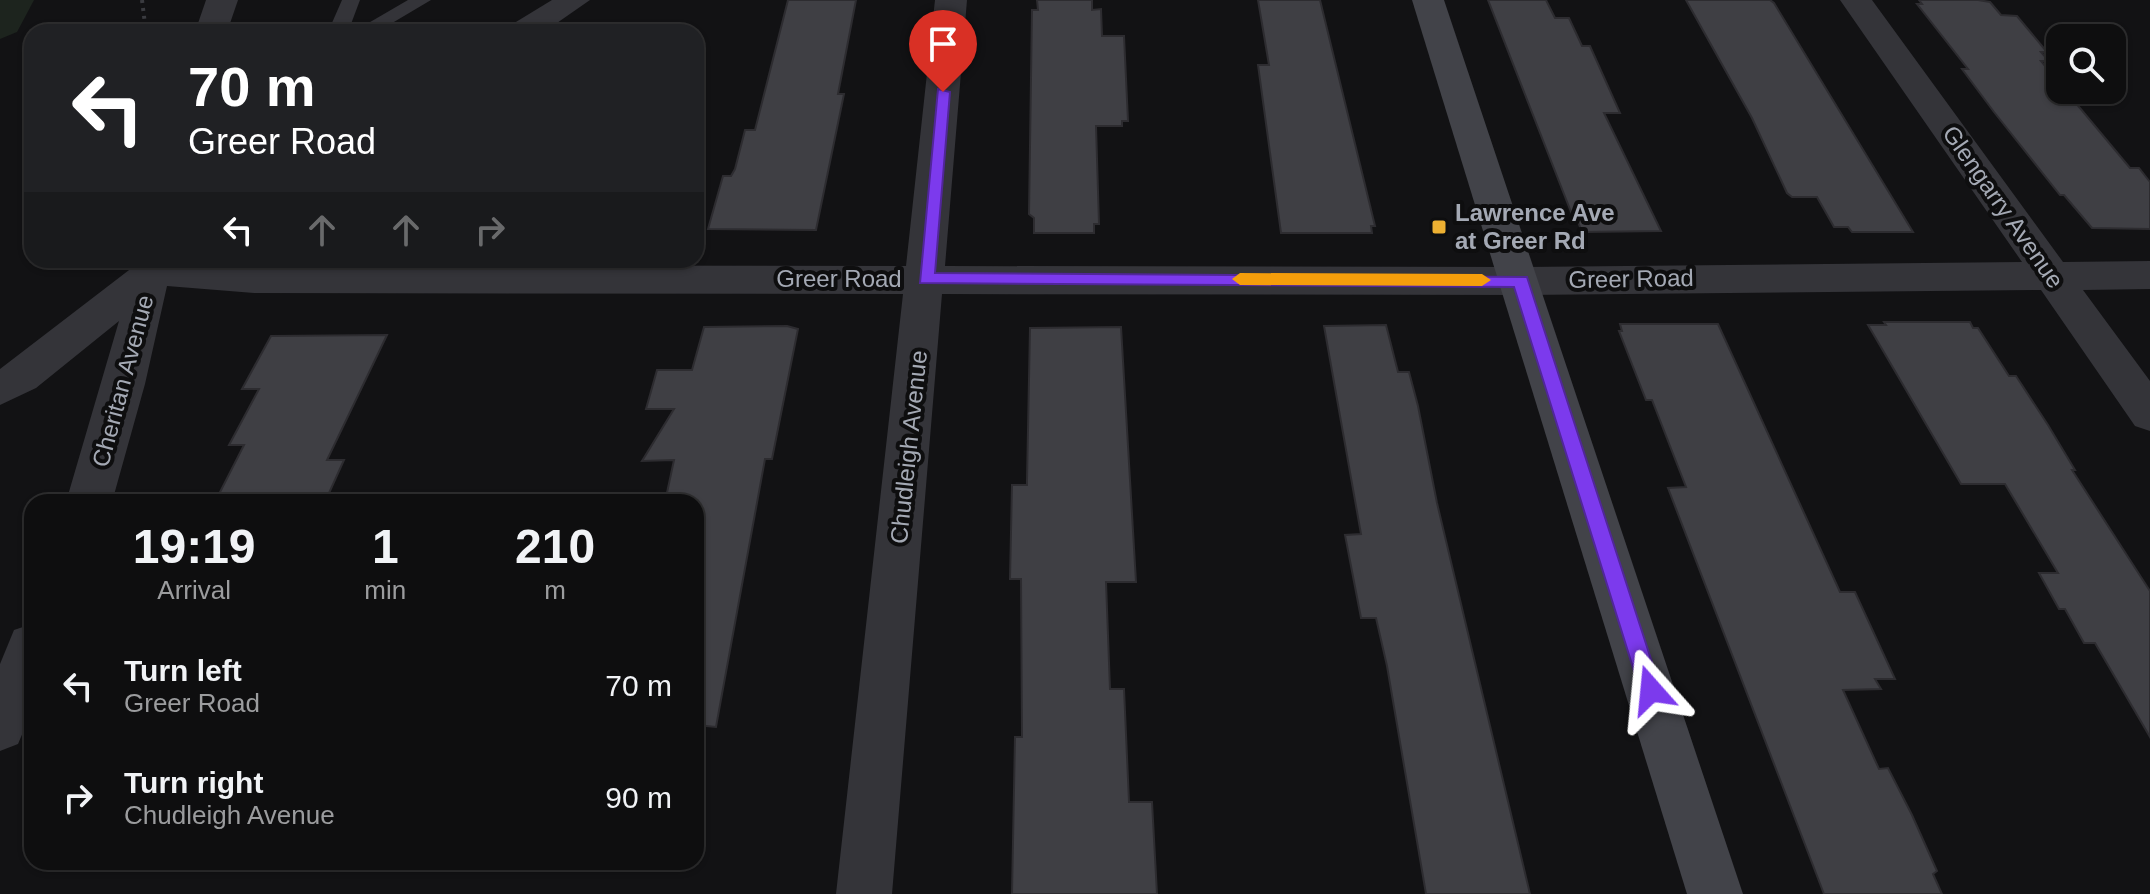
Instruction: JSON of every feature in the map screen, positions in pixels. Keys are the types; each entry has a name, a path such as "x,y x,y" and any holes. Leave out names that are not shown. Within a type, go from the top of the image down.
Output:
{"main road":[{"path":"1428,0 1521,281 1715,894"}],"street":[{"path":"214,24 222,0"},
{"path":"535,24 574,0"},
{"name":"Chudleigh Avenue","path":"864,894 951,0"},
{"name":"Glengarry Avenue","path":"1856,0 2150,414"},
{"path":"0,389 21,377 153,268"},
{"name":"Cheritan Avenue","path":"91,494 158,268"},
{"name":"Greer Road","path":"189,268 254,279 1521,281 2150,275"},
{"path":"0,727 24,666"}],"lane":[{"path":"341,24 351,0"},
{"path":"378,24 422,0"}],"path":[{"path":"142,0 145,24"}],"shaded area":[{"path":"0,0 34,0 17,32 0,39"}],"building":[{"path":"788,0 856,0 838,94 844,94 816,230 708,229 723,176 731,176 735,169 745,130 755,130"},
{"path":"1037,0 1092,0 1092,10 1101,9 1102,36 1124,36 1128,121 1122,121 1122,126 1096,126 1099,224 1094,224 1094,233 1034,233 1034,218 1029,214 1032,10 1038,10"},
{"path":"1258,0 1320,0 1375,226 1371,226 1372,233 1281,233 1258,65 1269,65"},
{"path":"1488,0 1546,0 1555,18 1569,18 1582,46 1590,46 1620,113 1604,113 1661,231 1582,232 1576,217 1573,217"},
{"path":"1686,0 1770,0 1774,3 1913,232 1852,232 1848,227 1834,227 1817,197 1792,197 1787,193 1752,118"},
{"path":"1919,0 1978,0 1990,2 2001,15 2017,16 2046,51 2041,52 2046,61 2041,61 2046,67 2046,104 2077,104 2130,168 2139,168 2150,182 2150,229 2092,228 2064,195 2060,195 1994,112 1962,69 1968,69 1917,4 1922,4"},
{"path":"1884,322 1970,322 1973,328 1978,328 2009,376 2016,376 2048,425 2075,470 2072,470 2150,591 2150,737 2095,643 2084,643 2065,609 2059,609 2039,573 2058,573 2005,484 1961,484 1868,325 1886,325"},
{"path":"1620,324 1718,324 1840,592 1855,592 1895,679 1875,679 1881,689 1843,690 1879,769 1888,768 1912,815 1937,871 1933,874 1942,894 1824,894 1668,488 1686,487 1652,400 1646,400 1619,331 1622,331"},
{"path":"1386,325 1398,372 1409,372 1418,406 1437,503 1530,894 1426,894 1387,666 1376,618 1361,618 1345,535 1361,534 1324,326"},
{"path":"787,326 798,329 772,459 765,459 716,727 704,726 704,494 667,494 674,460 642,461 674,409 646,409 657,370 692,370 704,327"},
{"path":"1121,327 1136,582 1106,582 1110,689 1124,689 1129,802 1152,802 1157,894 1012,894 1015,737 1022,737 1021,579 1010,579 1012,485 1027,485 1030,328"},
{"path":"387,335 327,460 344,460 329,494 219,494 244,445 229,445 259,389 242,389 271,336"}],"slow traffic":[{"path":"1240,279 1482,280"}],"place":[{"name":"Lawrence Ave at Greer Rd","path":"1439,227"}],"route":[{"path":"943,92 926,279 1521,281 1651,690"}]}
